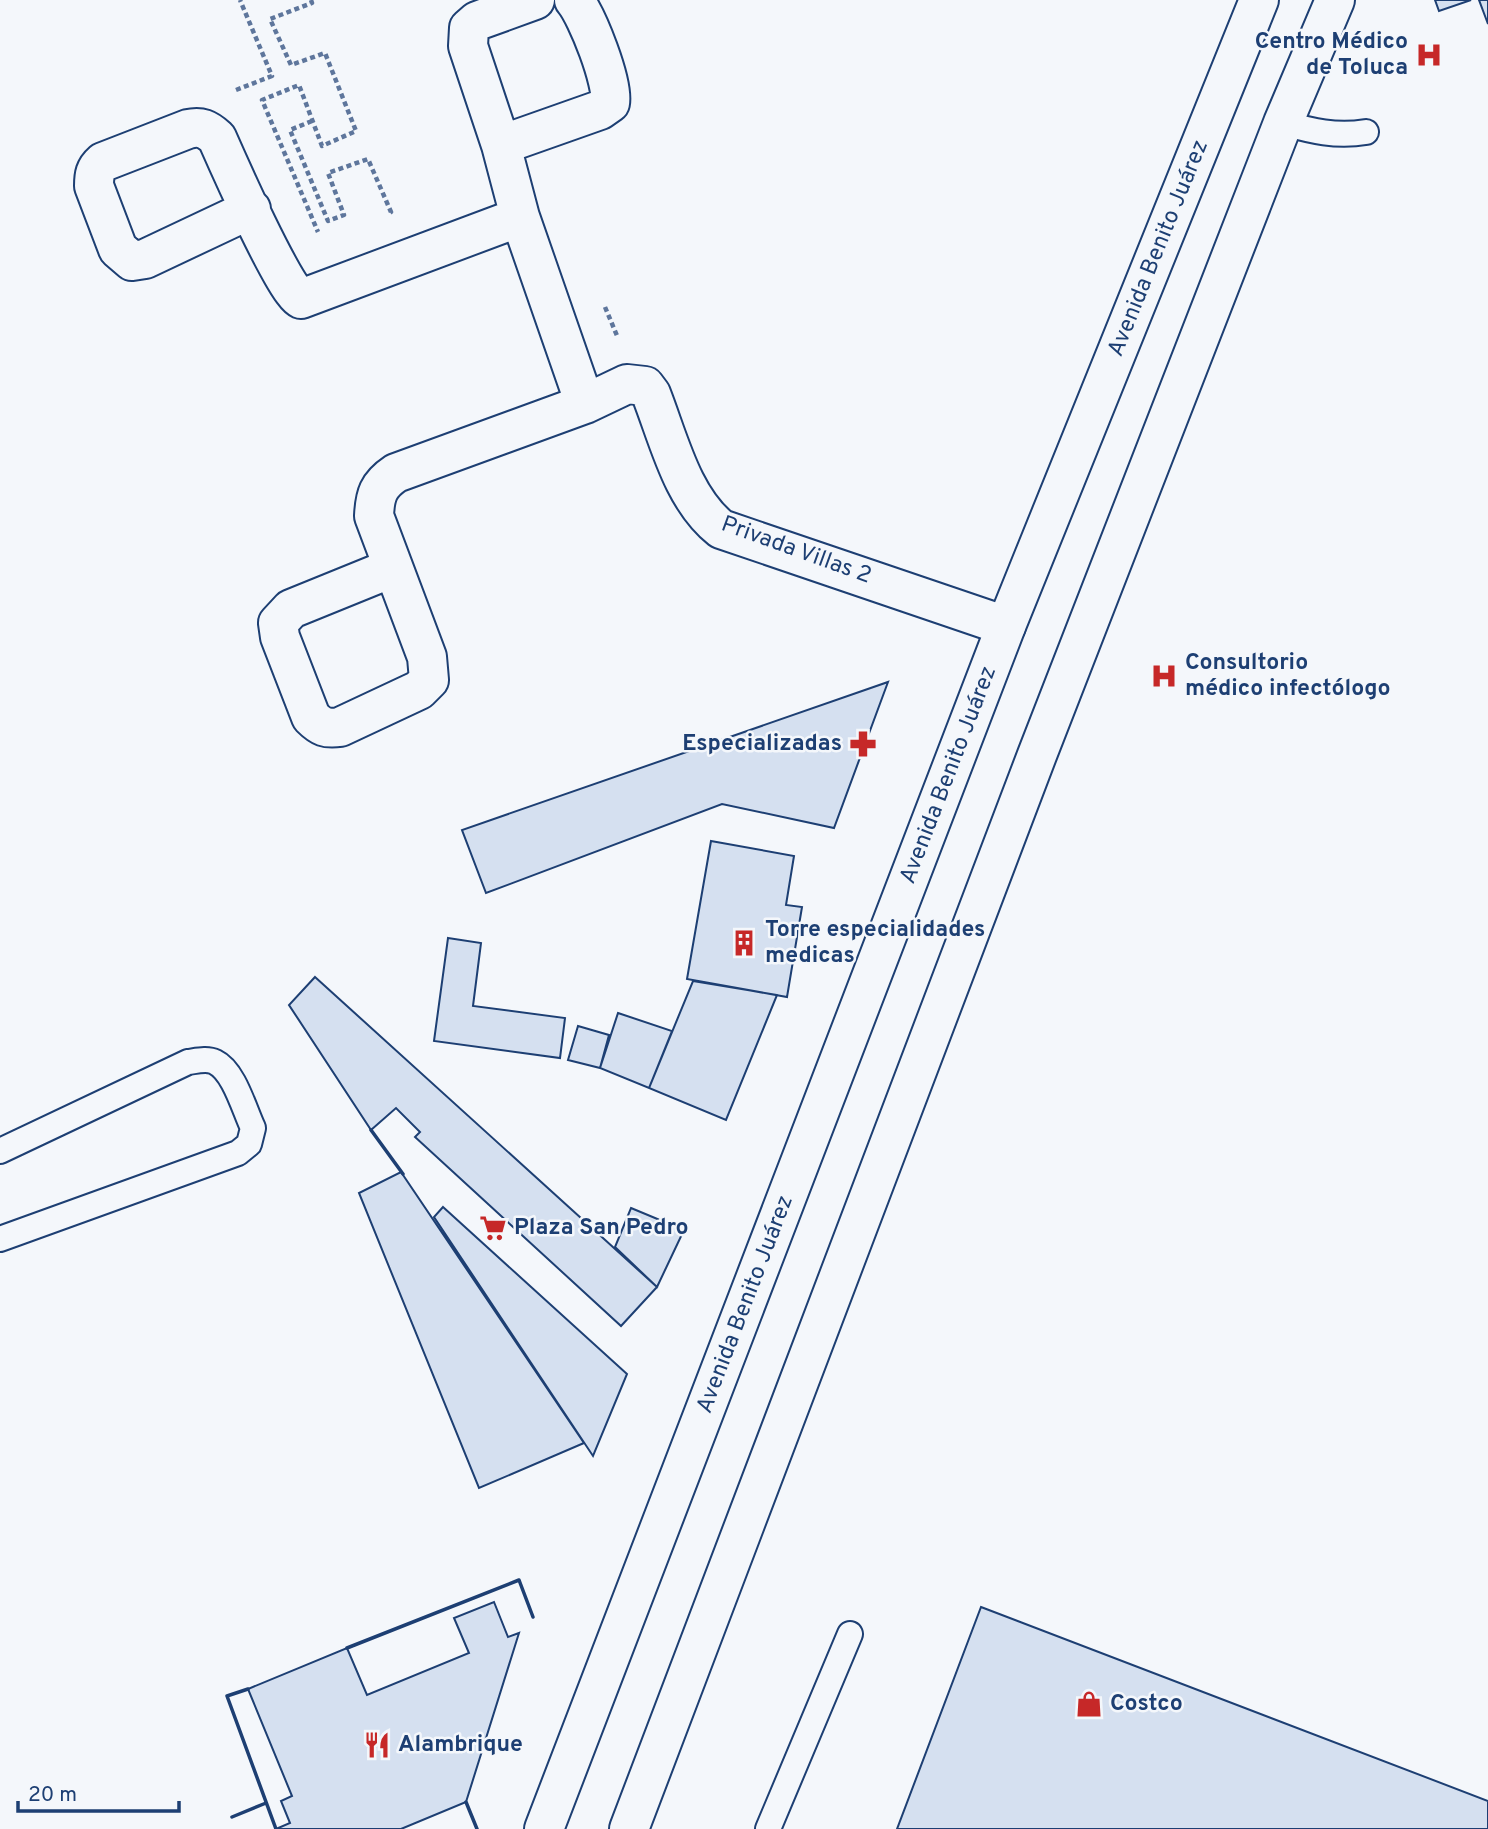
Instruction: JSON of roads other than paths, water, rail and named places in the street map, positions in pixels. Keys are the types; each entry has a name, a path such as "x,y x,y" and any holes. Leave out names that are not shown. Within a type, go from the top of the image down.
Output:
{"main road":[{"path":"535,0 477,21 469,28 468,46 502,145 520,217 585,404"},
{"path":"502,145 600,110 610,103 612,93 608,79 574,0"},
{"name":"Avenida Benito Juárez","path":"544,1829 1006,625 1259,0"},
{"path":"629,1829 1042,743 1283,123 1335,0"},
{"path":"251,209 289,288 301,299 520,217"},
{"name":"Privada Villas 2","path":"392,568 374,516 375,497 381,484 396,473 585,404 627,384 645,386 691,495 705,516 721,529 1006,625"}],"lane":[{"path":"1283,123 1321,134 1348,135 1366,131"},
{"path":"0,1151 188,1062 202,1060 213,1060 225,1068 253,1128 249,1144 238,1153 0,1239"},
{"path":"768,1829 850,1634"}],"place":[{"name":"Centro Médico de Toluca","path":"1429,55"},
{"name":"Consultorio médico infectólogo","path":"1164,676"},
{"name":"Especializadas","path":"863,744"},
{"name":"Torre especialidades medicas","path":"744,943"},
{"name":"Plaza San Pedro","path":"493,1228"},
{"name":"Costco","path":"1089,1704"},
{"name":"Alambrique","path":"377,1745"}]}
